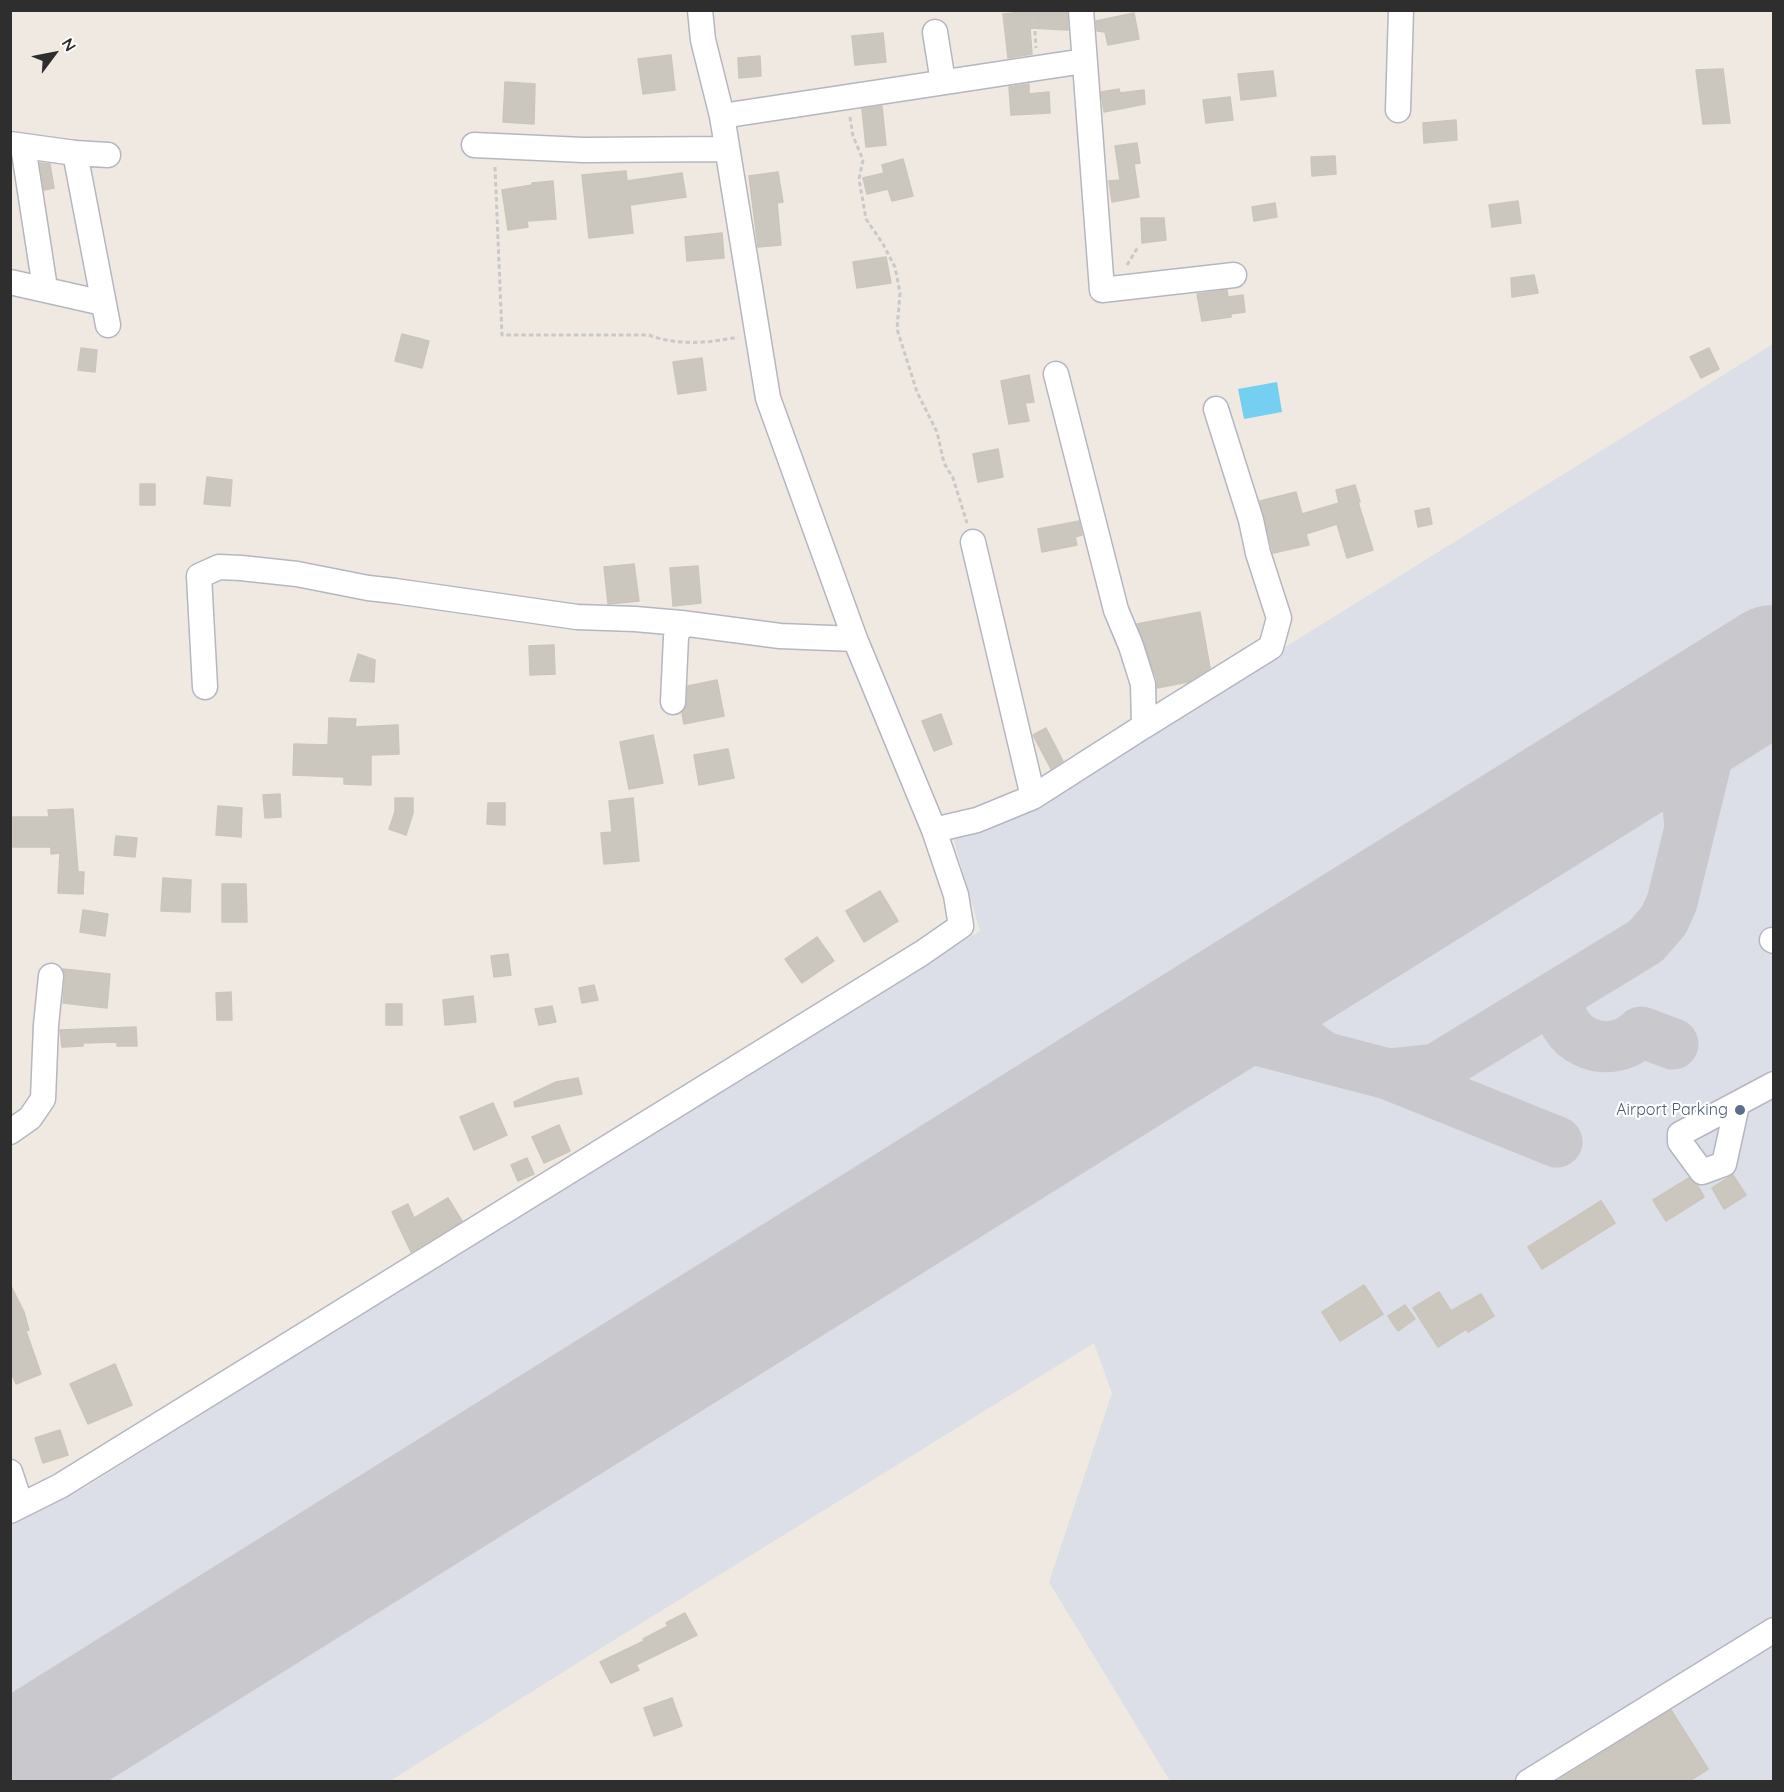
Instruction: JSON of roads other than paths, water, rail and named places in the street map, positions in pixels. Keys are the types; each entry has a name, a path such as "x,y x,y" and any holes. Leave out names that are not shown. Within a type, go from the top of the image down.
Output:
{"street":[{"path":"10,1472 16,1508 60,1486 922,953 961,926 956,895 934,830 855,639 787,456 768,398 722,116 703,40 700,10"},
{"path":"1081,10 1102,290 1234,275"},
{"path":"1398,110 1401,10"},
{"path":"935,32 943,82"},
{"path":"722,116 1084,61"},
{"path":"45,288 17,145 75,153 108,154"},
{"path":"484,146 583,150 727,149"},
{"path":"10,282 45,288 105,314 75,153"},
{"path":"1056,374 1116,610 1143,684 1143,726"},
{"path":"934,830 977,820 1033,797 1271,647 1279,618 1216,409"},
{"path":"973,542 1033,797"},
{"path":"205,687 199,576 219,567 297,574 368,588 577,617 635,618 780,636 855,639"},
{"path":"673,702 676,637 681,623"},
{"path":"10,1132 30,1118 43,1099 46,1025 51,976"},
{"path":"1737,1105 1773,1084"},
{"path":"1528,1782 1773,1630"}],"water":[{"path":"1277,382 1282,412 1244,419 1238,389"}],"place":[{"name":"Airport Parking","path":"1740,1110"}]}
